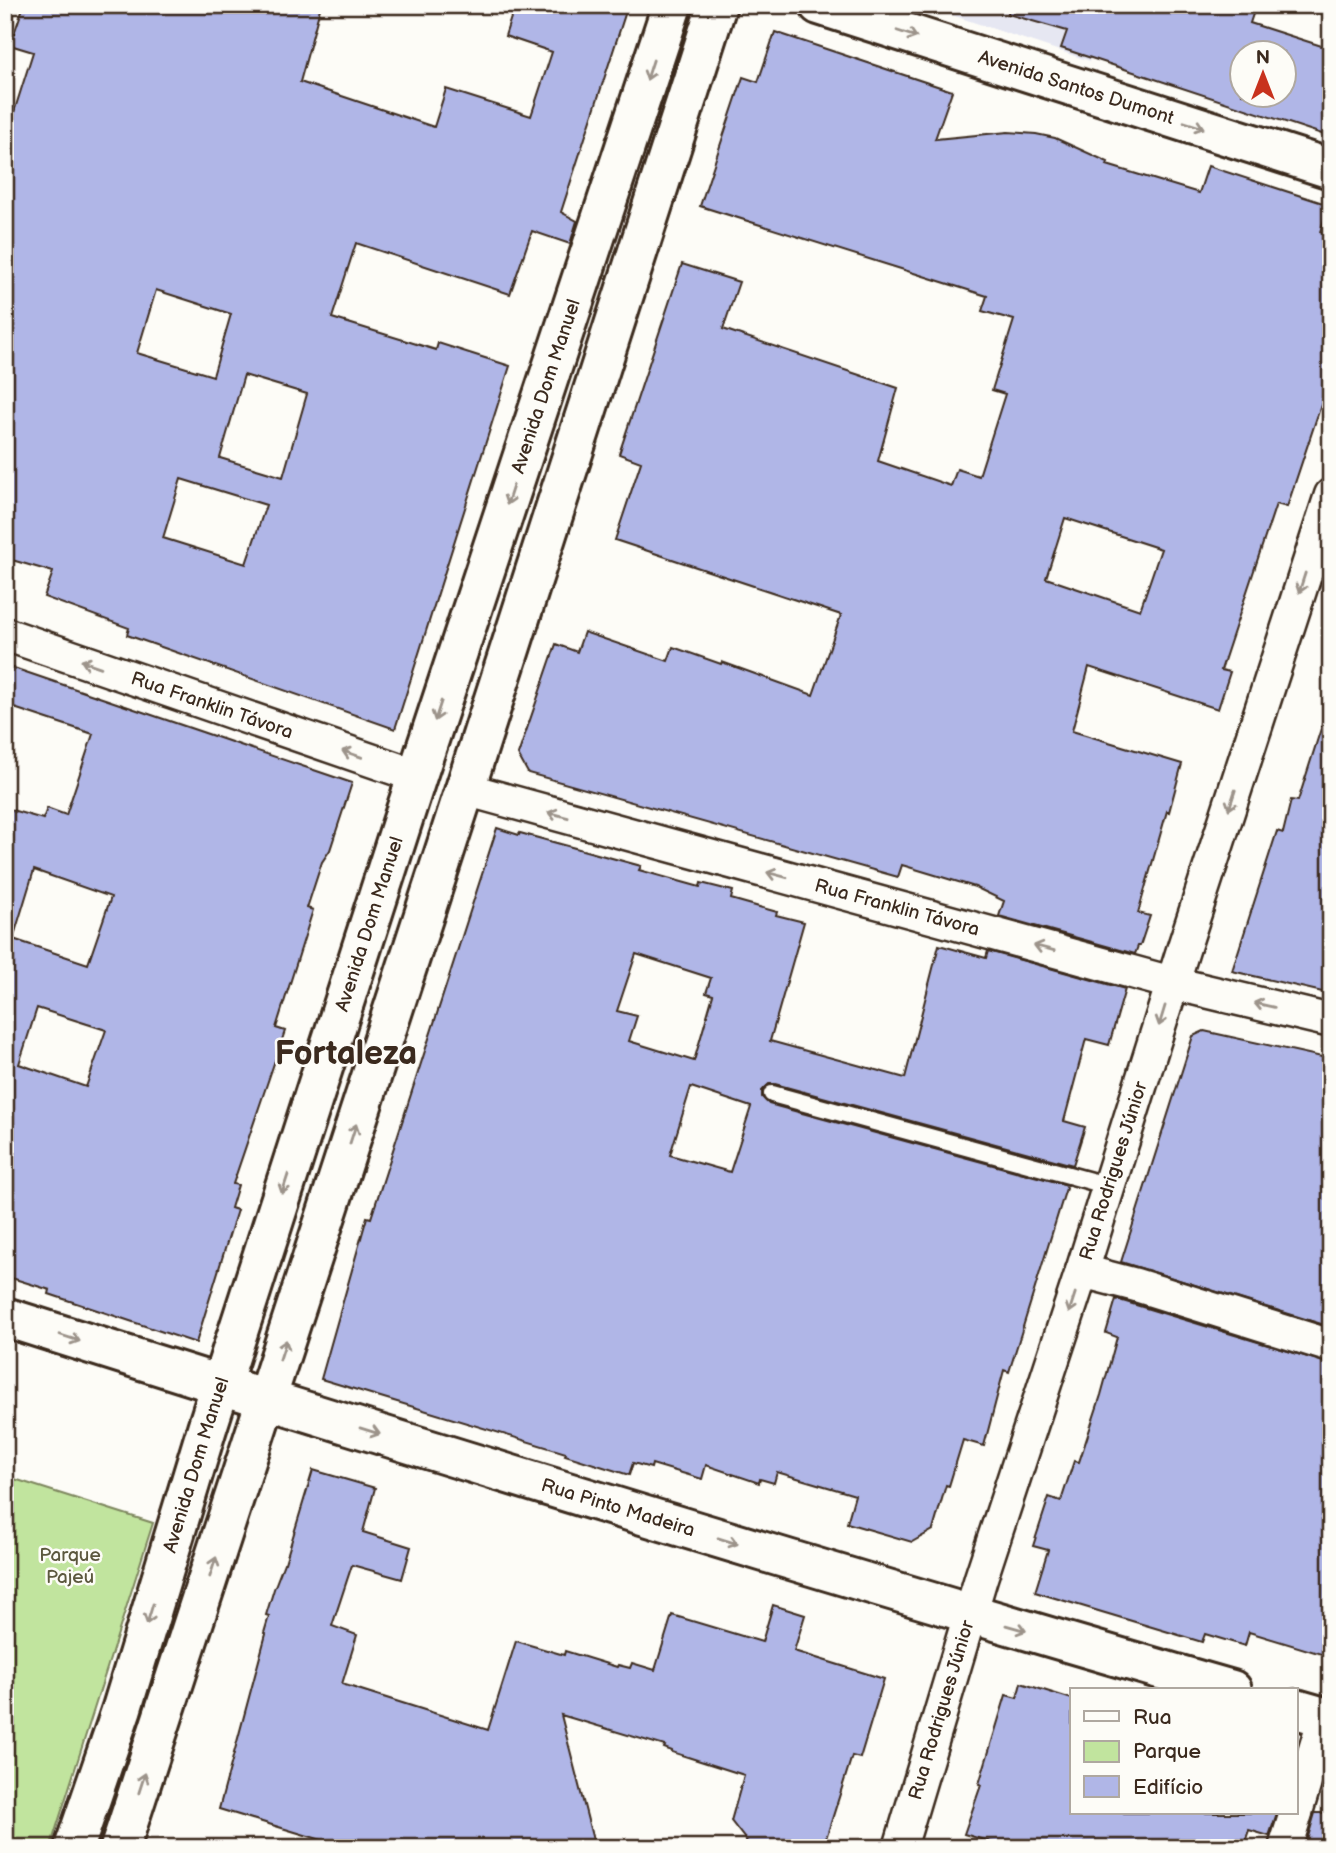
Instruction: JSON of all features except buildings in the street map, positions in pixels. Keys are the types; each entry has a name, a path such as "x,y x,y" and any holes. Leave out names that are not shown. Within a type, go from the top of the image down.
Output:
{"main road":[{"name":"Avenida Dom Manuel","path":"74,1848 122,1708 221,1385 417,776 672,5"},
{"path":"121,1848 717,5"},
{"name":"Avenida Santos Dumont","path":"819,5 1331,169"},
{"name":"Rua Pinto Madeira","path":"5,1317 267,1400 969,1614 1225,1688"}],"street":[{"name":"Rua Rodrigues Júnior","path":"900,1848 969,1614 1331,495"},
{"name":"Rua Franklin Távora","path":"5,634 417,776"},
{"name":"Rua Franklin Távora","path":"465,789 1172,983 1331,1021"},
{"path":"1082,1271 1136,1285 1331,1346"},
{"path":"1298,1803 1317,1715"},
{"path":"1285,1848 1295,1814"}],"lane":[{"path":"772,1094 1109,1186"}],"shaded area":[{"path":"922,5 1108,5 1090,61"}],"green space":[{"name":"Parque Pajeú","path":"5,1476 153,1523 50,1848 5,1848"}],"district":[{"name":"Fortaleza","path":"346,1054"}]}
